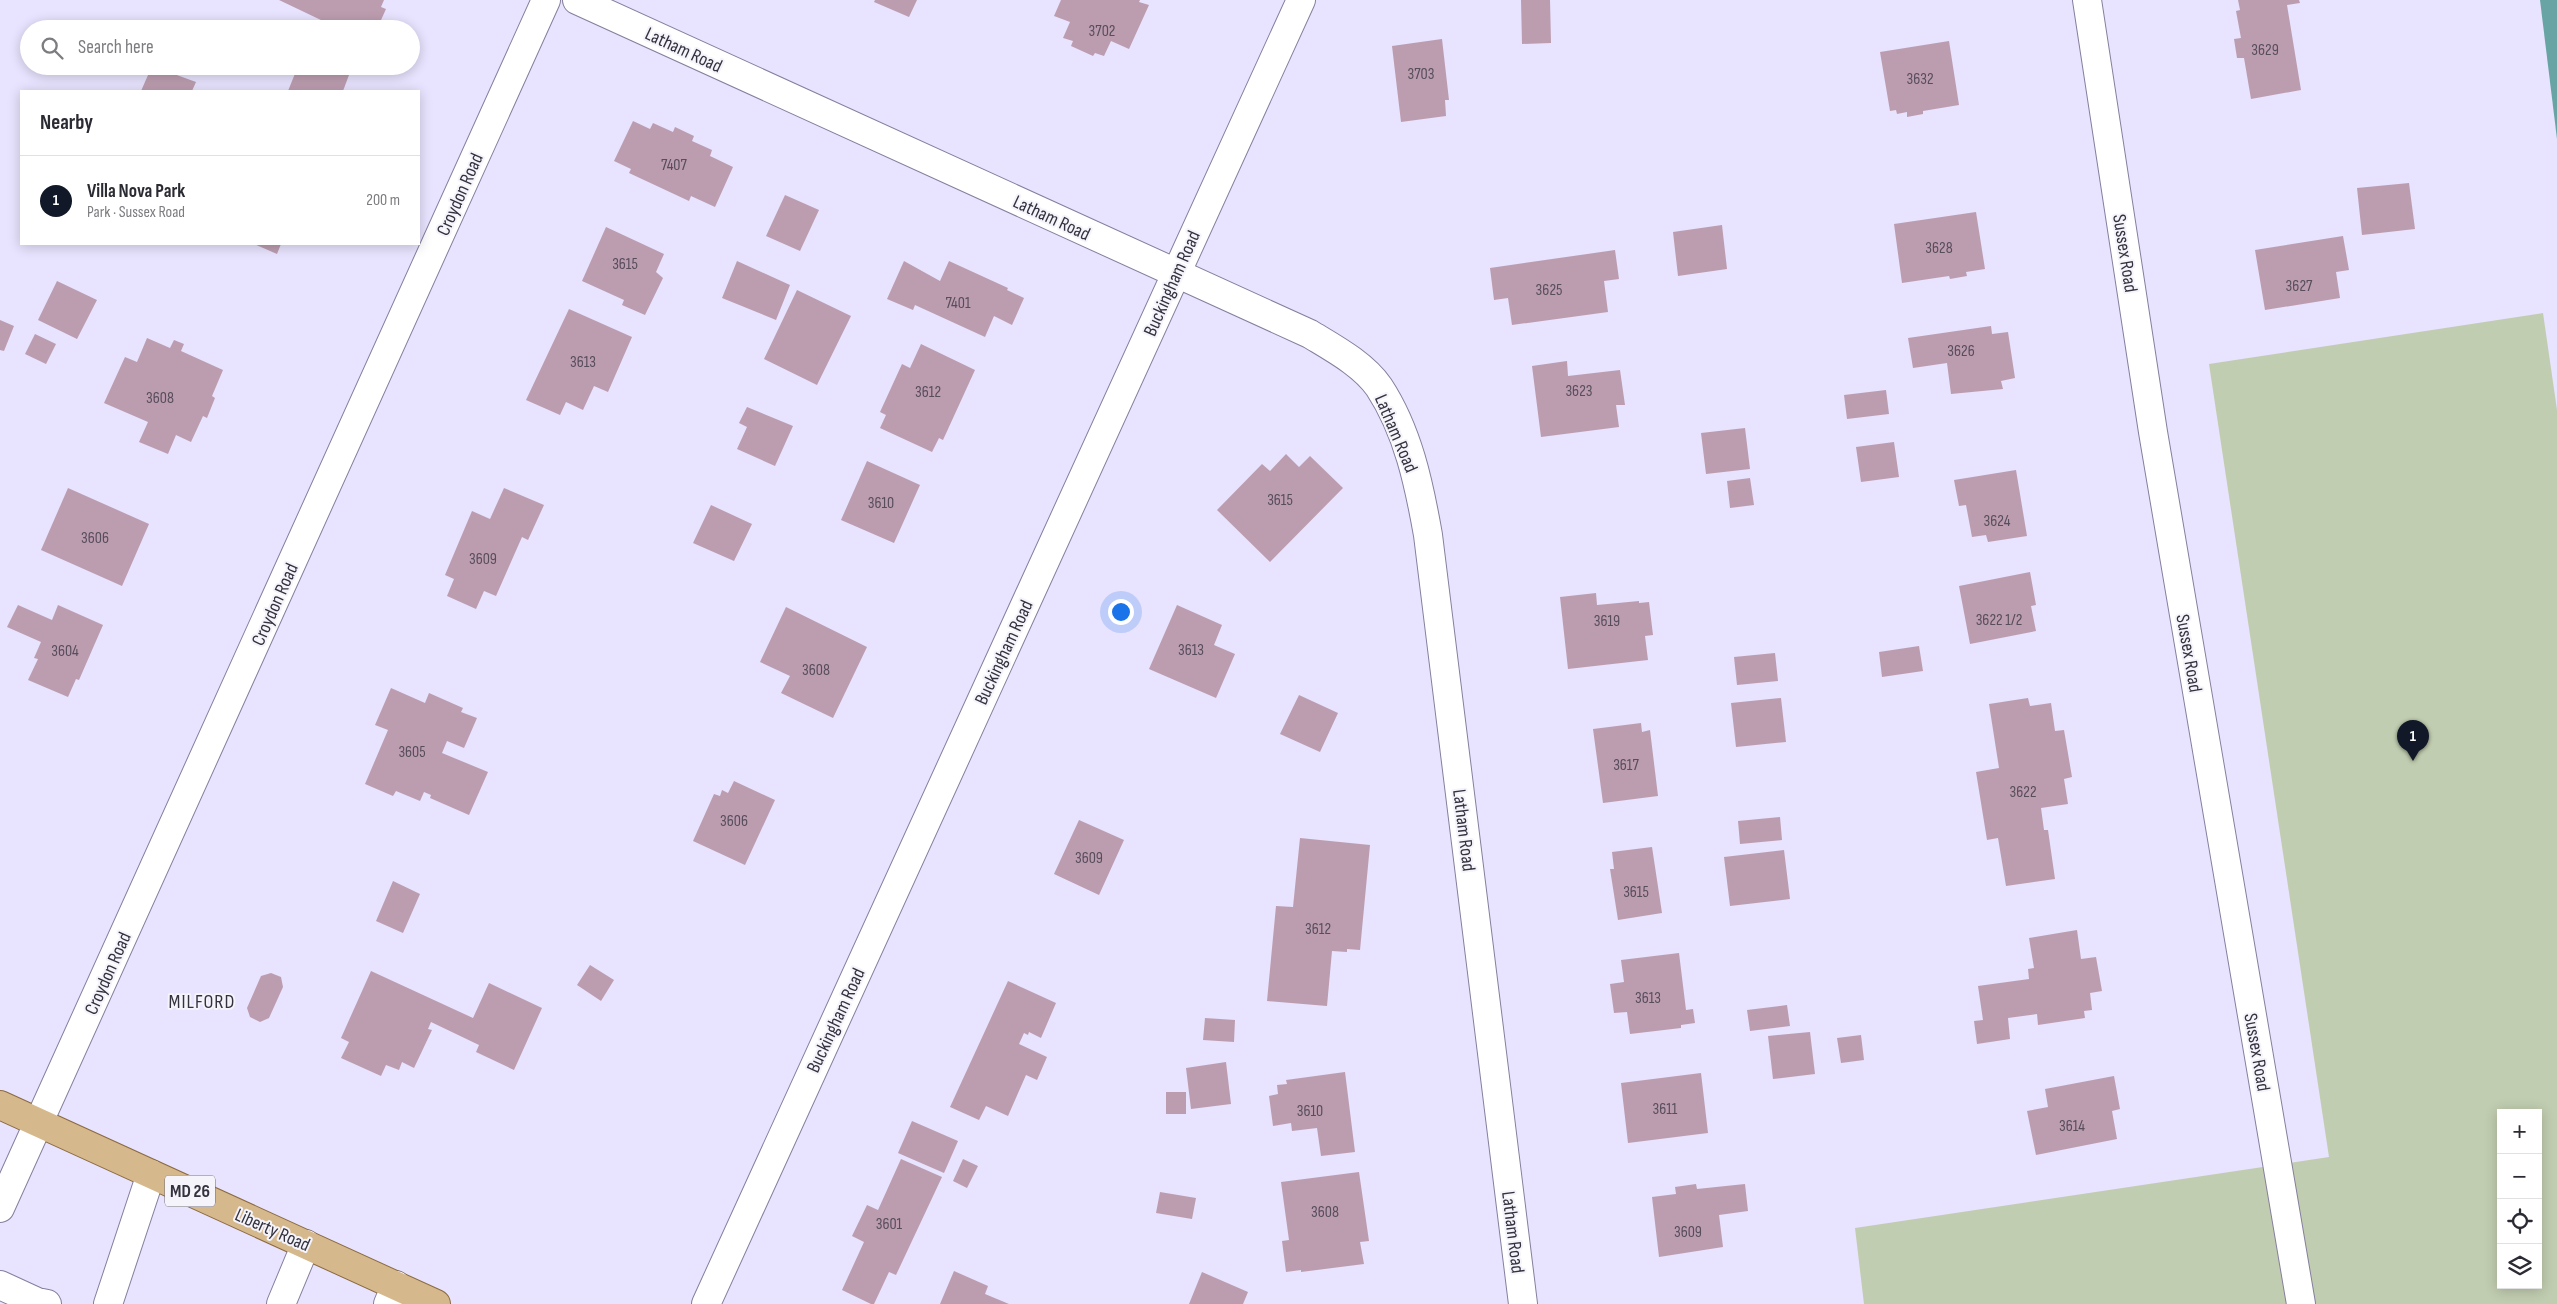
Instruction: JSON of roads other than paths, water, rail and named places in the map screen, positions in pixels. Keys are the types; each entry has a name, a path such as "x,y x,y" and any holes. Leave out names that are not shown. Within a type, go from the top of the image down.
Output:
{"main road":[{"name":"Liberty Road","path":"0,1105 306,1244 392,1295 436,1304"}],"street":[{"name":"Croydon Road","path":"0,1208 546,0"},
{"name":"Latham Road","path":"577,0 1310,334 1335,349 1378,386 1396,419 1409,452 1421,497 1428,534 1523,1304"},
{"name":"Buckingham Road","path":"706,1304 1301,0"},
{"name":"Sussex Road","path":"2087,0 2153,432 2301,1304"},
{"path":"108,1304 151,1174"},
{"path":"281,1304 306,1244"},
{"path":"0,1285 37,1302 47,1304"}],"place":[{"name":"Villa Nova Park","path":"2413,761"}],"district":[{"name":"MILFORD","path":"202,1001"}]}
